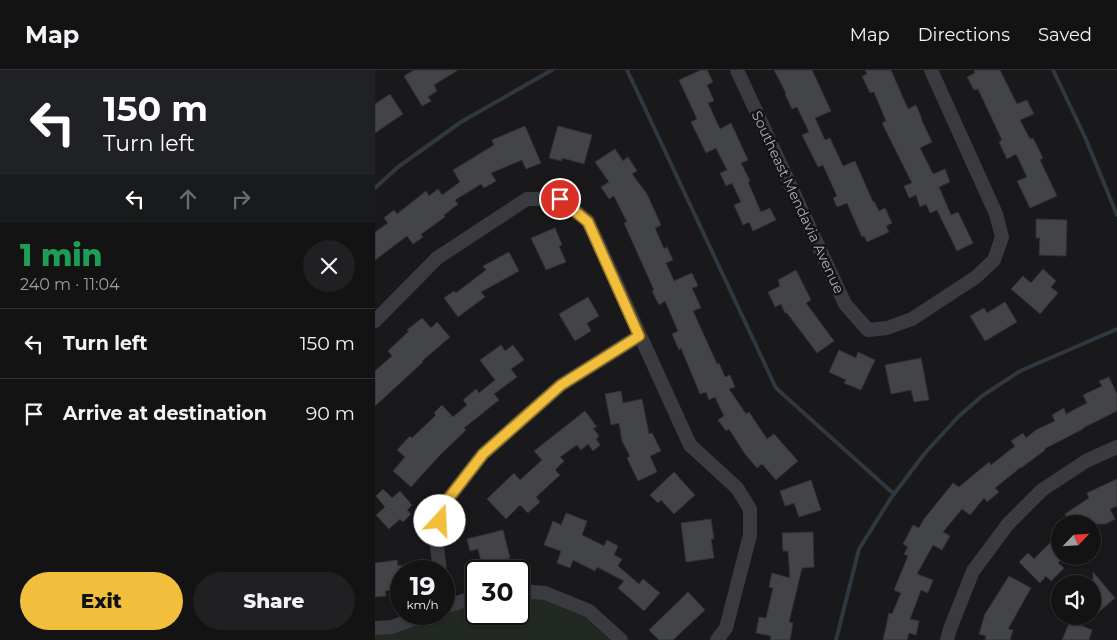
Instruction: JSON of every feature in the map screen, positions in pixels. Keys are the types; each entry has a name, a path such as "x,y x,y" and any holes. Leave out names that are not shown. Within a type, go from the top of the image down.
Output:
{"street":[{"name":"Southeast Mendavia Avenue","path":"737,70 845,304 868,330 887,328 912,319 976,277 994,260 1002,237 996,214 931,70"},
{"path":"375,320 437,258 527,199 560,199 588,222 690,445 737,488 750,509 750,535 726,628 717,640"},
{"path":"439,560 436,539 445,503 483,454 561,385 639,336"},
{"path":"947,640 973,571 1008,524 1042,490 1086,461 1117,448"},
{"path":"530,591 545,593 589,611 621,640"},
{"path":"375,628 397,625"}],"shaded area":[{"path":"530,598 543,600 584,617 610,640 375,640 375,634 392,634 416,625 455,625 455,611 465,607 465,625 530,625"}],"building":[{"path":"414,70 458,70 434,85 437,91 428,97 431,101 422,106 404,76"},
{"path":"701,70 707,70 713,82 707,85 714,101 708,103 720,129 731,123 748,160 741,163 750,181 748,182 761,212 770,208 776,220 753,231 749,222 743,225 734,205 741,202 732,183 726,186 720,173 727,170 716,148 706,153 691,122 697,119 679,80"},
{"path":"774,70 812,70 831,111 815,118 825,140 830,138 843,166 855,161 873,202 879,211 885,208 892,223 886,226 889,232 867,242 864,236 862,237 847,203 837,207 833,198 837,196 823,165 818,167 802,135 809,132 797,107 792,109"},
{"path":"865,70 891,70 908,109 916,105 932,142 920,148 933,174 945,169 950,182 939,187 951,215 958,212 973,243 957,251 937,210 930,213 926,204 920,207 916,195 909,198 904,186 912,183 882,123 886,121 874,92 870,93 862,76 867,74"},
{"path":"974,70 1000,70 1017,104 1027,100 1034,114 1020,120 1030,139 1033,138 1043,158 1040,160 1057,196 1030,208 1017,181 1027,177 1016,154 1007,159 999,142 1002,140 978,89 974,90 967,77 975,73"},
{"path":"390,94 403,114 375,133 375,104"},
{"path":"525,126 541,163 526,169 522,160 491,173 496,181 484,188 481,184 455,200 458,204 444,215 445,217 421,234 423,237 413,244 407,236 375,260 375,232 388,223 384,218 394,210 397,214 426,191 429,196 438,189 442,195 460,182 453,170 494,145 492,140"},
{"path":"558,126 592,135 584,164 562,158 562,161 549,158"},
{"path":"615,149 623,161 628,157 637,171 632,174 647,194 661,225 655,228 664,249 667,247 673,260 666,263 674,281 692,273 698,286 692,288 701,308 693,311 717,364 719,363 725,377 730,375 735,387 729,389 746,414 749,412 767,439 774,434 798,461 776,480 762,464 757,468 745,454 729,429 726,431 718,420 724,416 715,397 709,400 706,392 700,394 681,348 679,350 672,334 678,331 665,301 659,305 624,223 627,222 614,196 609,199 601,187 609,182 595,162"},
{"path":"1036,219 1067,220 1066,256 1039,255 1040,238 1036,238"},
{"path":"555,228 562,245 559,246 566,262 546,270 531,238"},
{"path":"509,252 519,271 481,292 485,297 458,317 444,298 454,291 456,293 486,270 483,266"},
{"path":"1043,269 1056,281 1051,287 1058,293 1040,314 1011,289 1023,276 1031,283"},
{"path":"796,270 811,300 806,303 834,341 817,353 787,313 785,313 781,304 775,307 768,292 780,286 778,280"},
{"path":"588,297 599,316 587,323 591,331 575,341 559,314"},
{"path":"1005,302 1017,322 985,341 970,316 984,308 987,313"},
{"path":"422,318 431,328 437,322 450,337 375,406 375,371 392,356 388,351 409,331 407,330"},
{"path":"501,345 505,351 513,345 524,360 511,369 517,377 494,394 499,400 464,428 466,430 411,487 393,471 405,457 397,450 410,436 412,438 436,415 434,413 442,405 453,417 467,405 463,400 476,389 479,393 495,380 480,360"},
{"path":"839,350 856,358 858,352 875,360 861,390 844,383 846,380 829,372"},
{"path":"921,358 929,400 914,402 911,390 891,394 885,365"},
{"path":"1109,377 1117,394 1117,411 1044,449 995,488 999,492 987,502 984,498 970,515 962,509 943,532 950,536 942,550 933,545 917,574 933,580 928,593 921,590 910,619 919,621 916,635 909,633 907,640 883,640 889,613 892,614 901,593 894,590 908,556 904,554 908,547 903,544 913,525 919,528 953,483 959,487 989,462 991,465 1015,446 1011,441 1023,433 1026,438 1036,430 1055,421 1052,415 1064,408 1066,414 1087,403 1083,395 1102,386 1099,381"},
{"path":"621,391 623,403 642,399 649,434 652,433 661,451 650,456 657,472 638,481 627,458 630,456 622,441 619,423 611,425 605,394"},
{"path":"585,411 597,427 593,428 599,436 596,439 600,445 593,451 588,444 581,450 577,445 560,457 564,461 555,470 560,475 536,497 540,502 528,513 520,505 506,519 487,499 514,473 520,480 542,460 534,451"},
{"path":"674,472 695,495 674,514 661,500 658,503 650,495"},
{"path":"1117,479 1117,506 1110,509 1115,519 1106,524 1101,524 1101,515 1066,515 1089,498 1087,493"},
{"path":"811,480 821,510 799,517 794,503 785,506 780,491"},
{"path":"383,489 392,498 400,491 412,505 407,510 411,514 403,522 400,519 389,529 376,515 385,507 376,496"},
{"path":"566,513 587,521 582,535 604,546 607,540 618,546 614,555 622,559 618,566 639,584 643,579 660,593 644,611 618,588 624,581 597,567 595,571 573,560 570,568 557,563 561,551 544,545 553,521 561,525"},
{"path":"711,519 714,539 711,539 714,558 686,562 681,523"},
{"path":"503,530 510,558 481,560 478,549 470,551 467,539"},
{"path":"813,532 814,567 802,568 789,622 793,623 790,640 770,640 771,636 756,633 759,617 766,618 773,588 769,587 772,573 790,578 788,551 783,551 782,533"},
{"path":"1051,542 1051,565 1060,565 1064,568 1057,575 1051,575 1051,581 1046,576 1040,583 1019,562 1028,553 1034,559"},
{"path":"390,561 390,590 385,591 386,596 375,597 375,563"},
{"path":"1009,576 1031,588 1008,629 1013,630 1010,640 985,640 986,636 979,634 985,614"},
{"path":"1101,581 1115,598 1101,610"},
{"path":"688,592 705,610 673,640 659,640 649,630"},
{"path":"1068,625 1080,625 1092,630 1089,640 1062,640"}],"waterway":[{"path":"375,188 398,167 461,122 552,70"},
{"path":"627,70 776,388 894,494"},
{"path":"1053,70 1085,137 1117,215"},
{"path":"836,640 859,549 891,498 925,453 958,417 982,396 1020,371 1117,329"}],"route":[{"path":"440,521 445,503 483,454 561,385 639,336 588,222 560,199"}]}
